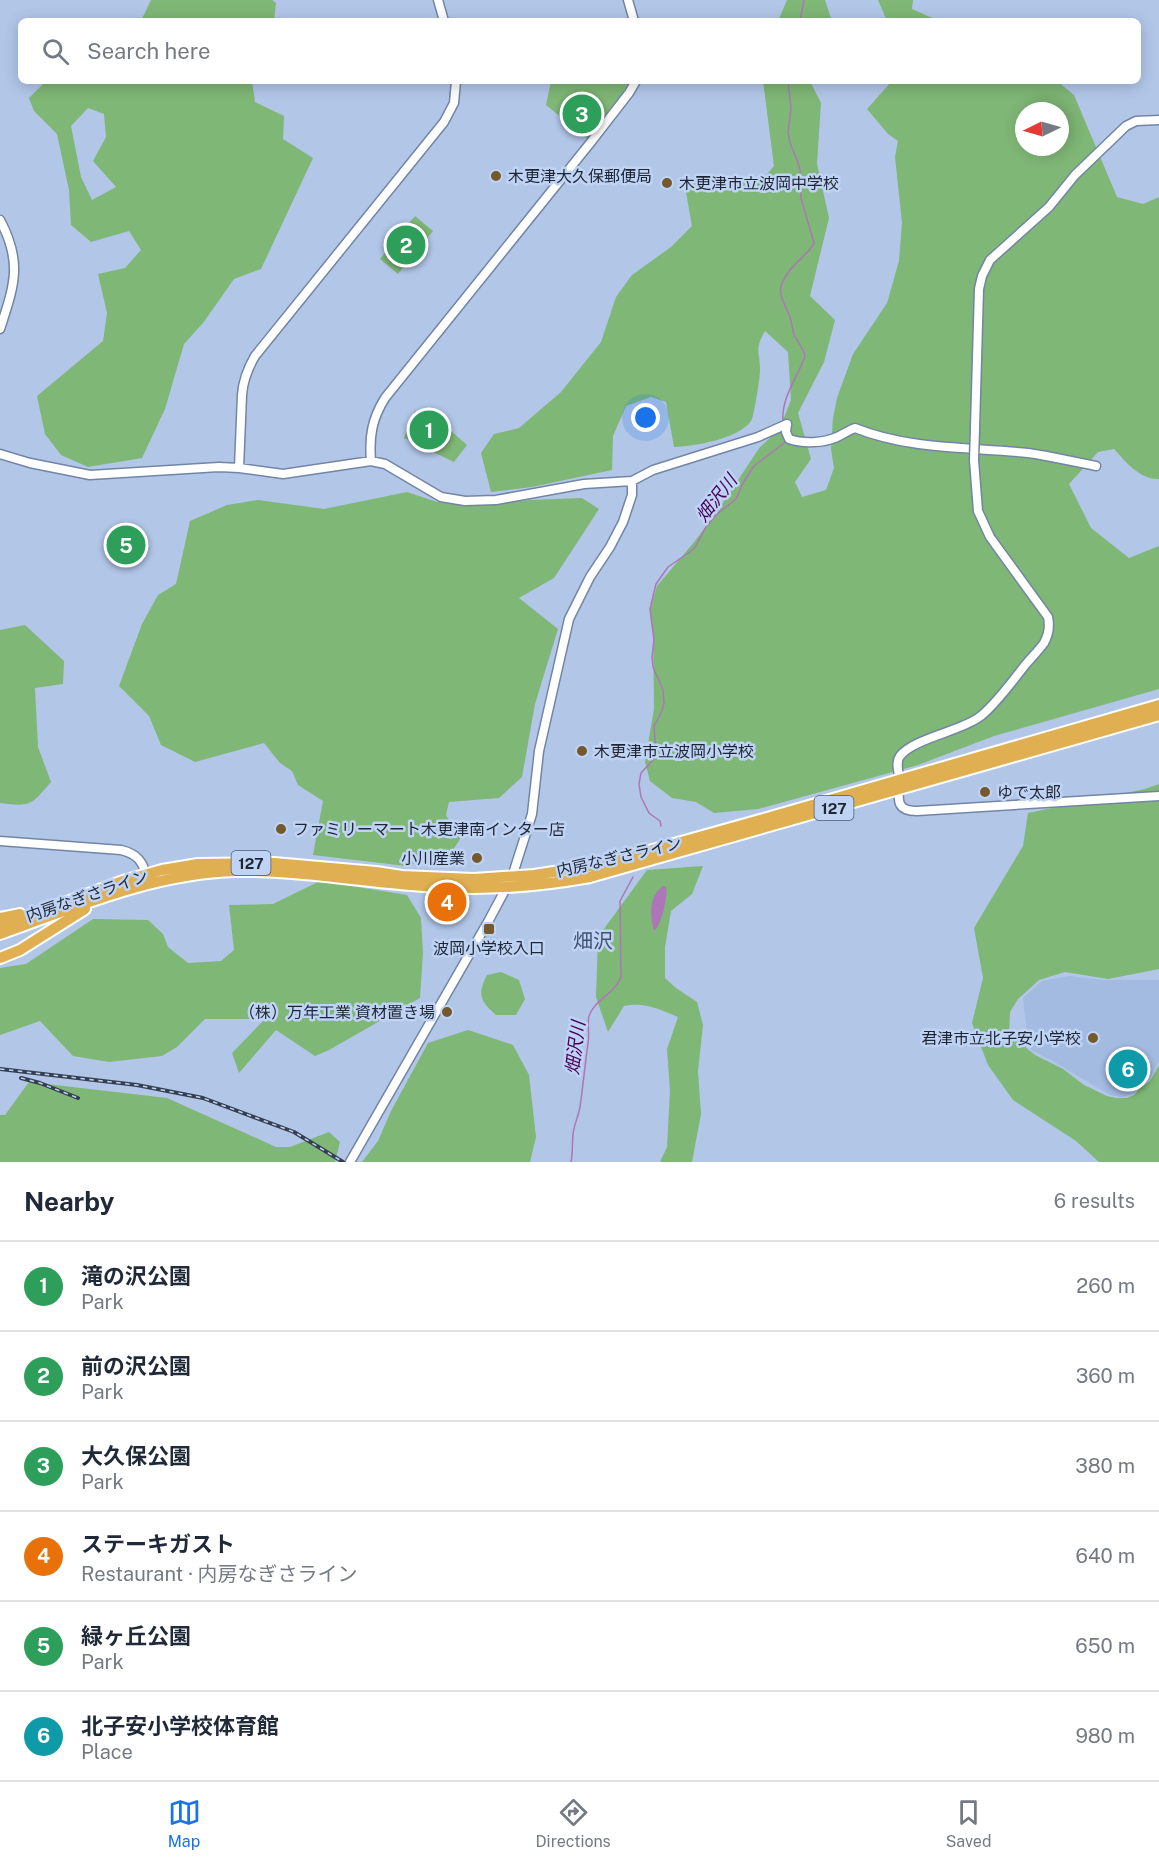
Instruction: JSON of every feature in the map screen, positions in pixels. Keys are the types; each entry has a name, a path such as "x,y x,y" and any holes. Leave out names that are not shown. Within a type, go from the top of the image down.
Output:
{"highway":[{"name":"内房なぎさライン","path":"0,927 62,902 147,879 201,874 255,871 299,873 478,889 510,882 531,886 590,877 1159,705"},
{"name":"内房なぎさライン","path":"899,785 1159,715"},
{"name":"内房なぎさライン","path":"0,934 105,897 147,879"},
{"path":"0,958 20,950 105,897"},
{"path":"0,918 34,914"}],"street":[{"path":"438,0 443,18"},
{"path":"628,0 633,18"},
{"path":"239,468 242,389 249,366 348,239 444,122 454,103 456,84"},
{"path":"371,461 369,443 371,429 376,413 385,398 591,142 634,84"},
{"path":"1159,120 1136,121 1126,126 1075,176 1049,207 990,261 981,276 974,460 978,511 990,537 1048,617 1050,627 1044,643 980,717 961,728 908,749 900,756 897,763 899,785 897,798 902,807 908,811 1159,796"},
{"path":"0,220 11,241 14,278 0,330"},
{"path":"0,454 30,463 90,475 219,467 284,474 371,461 385,464 441,497 465,501 496,500 584,484 632,481 653,470 758,437 787,424 786,432 789,439 797,442 819,442 836,438 855,428 887,439 983,451 1029,453 1096,466"},
{"path":"350,1162 510,882 532,814 539,751 569,620 590,577 623,522 632,495 632,481"},
{"path":"0,841 122,850 138,857 147,879"}],"shaded area":[{"path":"663,886 666,887 665,904 654,931 651,907 655,895"},
{"name":"君津市立北子安小学校","path":"1069,976 1102,980 1159,980 1159,1061 1149,1080 1133,1094 1122,1097 1110,1095 1031,1050 1023,998 1042,981"}],"green space":[{"path":"151,0 272,0 276,3 274,18 142,18"},
{"path":"787,0 825,0 831,18 779,18"},
{"path":"878,0 913,0 912,9 932,18 886,18"},
{"path":"43,84 252,84 255,102 284,116 283,139 313,158 261,269 234,279 203,323 184,344 165,409 142,458 88,467 61,455 45,434 37,396 103,341 107,313 98,274 125,268 141,250 129,231 91,242 71,225 69,190 57,134 34,111 29,98","holes":["88,108 104,114 106,137 93,161 116,187 92,200 81,177 71,126"]},
{"path":"550,84 628,84 588,139 546,105"},
{"path":"763,84 812,84 821,103 817,164 829,218 810,296 835,320 824,362 798,413 811,459 795,482 802,497 826,490 834,468 831,449 837,398 853,354 887,303 899,261 902,223 895,157 898,141 888,134 867,109 889,84 1061,84 1074,95 1117,197 1143,204 1159,197 1159,479 1139,473 1114,449 1098,452 1069,484 1091,528 1129,558 1159,546 1159,689 994,736 918,765 758,809 714,813 696,802 672,798 650,781 645,762 654,709 653,635 650,610 657,586 695,541 760,447 779,430 791,400 788,352 765,331 758,351 760,375 751,421 737,433 727,437 705,443 674,447 666,402 651,397 626,406 613,436 612,470 532,487 491,492 481,453 494,434 519,428 561,392 601,342 616,297 632,275 671,247 692,226 684,181 711,175 762,180 774,166"},
{"path":"415,216 433,231 398,274 380,259"},
{"path":"415,411 442,423 467,445 454,462 404,438"},
{"path":"407,492 437,502 479,506 530,500 582,498 599,509 554,578 519,598 558,629 535,704 522,777 499,798 449,802 446,815 460,839 451,853 406,866 313,855 323,801 298,785 292,771 280,763 264,743 195,762 161,745 149,716 119,686 142,624 158,595 176,584 190,521 227,505 258,500 324,509"},
{"path":"113,530 123,530 137,538 130,551 108,539"},
{"path":"25,625 64,661 63,684 35,688 38,747 51,782 35,800 19,805 0,803 0,630"},
{"path":"1159,784 1159,969 1108,979 1065,972 1039,980 1018,999 1010,1012 1009,1034 1035,1055 1063,1069 1084,1085 1107,1096 1127,1098 1134,1095 1150,1081 1159,1065 1159,1162 1099,1162 1076,1141 1013,1100 988,1065 972,1023 983,978 974,928 1023,846 1028,813 1145,789"},
{"path":"703,866 692,894 671,911 665,947 665,978 697,1002 703,1025 698,1071 701,1114 692,1162 660,1162 667,1147 670,1091 667,1049 678,1017 645,1006 624,1006 608,1032 596,997 598,937 647,870"},
{"path":"320,881 407,895 421,918 423,953 420,998 329,1050 315,1056 276,1030 239,1073 232,1053 265,1019 205,1019 177,1047 162,1056 109,1062 73,1056 40,1021 0,1035 0,968 26,964 93,919 148,920 163,934 168,947 188,963 221,961 234,950 229,905 273,904"},
{"path":"501,972 519,980 525,999 516,1015 496,1015 483,1001 481,993 487,975"},
{"path":"468,1030 513,1045 529,1075 536,1137 530,1162 362,1162 378,1141 391,1111 428,1043"},
{"path":"29,1082 167,1098 276,1147 290,1147 329,1132 340,1142 335,1162 0,1162 0,1115 5,1115"}],"waterway":[{"name":"畑沢川","path":"801,18 804,0"},
{"name":"畑沢川","path":"783,421 787,395 805,356 794,335 791,319 782,298 782,283 790,270 814,243 801,198 800,170 788,132 791,109 788,84"},
{"name":"畑沢川","path":"661,826 660,821 649,813 641,797 639,784 641,773 656,754 654,726 664,703 663,690 653,667 652,657 654,640 650,609 656,584 668,567 694,549 706,527 716,515 736,499 754,466 785,440"},
{"name":"畑沢川","path":"571,1162 574,1127 580,1107 589,1040 589,1016 621,977 620,901 633,877"}],"railway":[{"path":"0,1069 137,1085 203,1098 294,1132 343,1162"},
{"path":"21,1078 78,1098"}],"place":[{"name":"大久保公園","path":"582,114"},
{"name":"木更津大久保郵便局","path":"496,176"},
{"name":"木更津市立波岡中学校","path":"667,183"},
{"name":"前の沢公園","path":"406,245"},
{"name":"滝の沢公園","path":"429,430"},
{"name":"緑ヶ丘公園","path":"126,545"},
{"name":"木更津市立波岡小学校","path":"582,751"},
{"name":"ゆで太郎","path":"985,792"},
{"name":"ファミリーマート木更津南インター店","path":"281,829"},
{"name":"小川産業","path":"477,858"},
{"name":"ステーキガスト","path":"447,902"},
{"name":"波岡小学校入口","path":"489,929"},
{"name":"（株）万年工業 資材置き場","path":"447,1012"},
{"name":"君津市立北子安小学校","path":"1093,1038"},
{"name":"北子安小学校体育館","path":"1128,1069"}],"district":[{"name":"畑沢","path":"593,941"}]}
